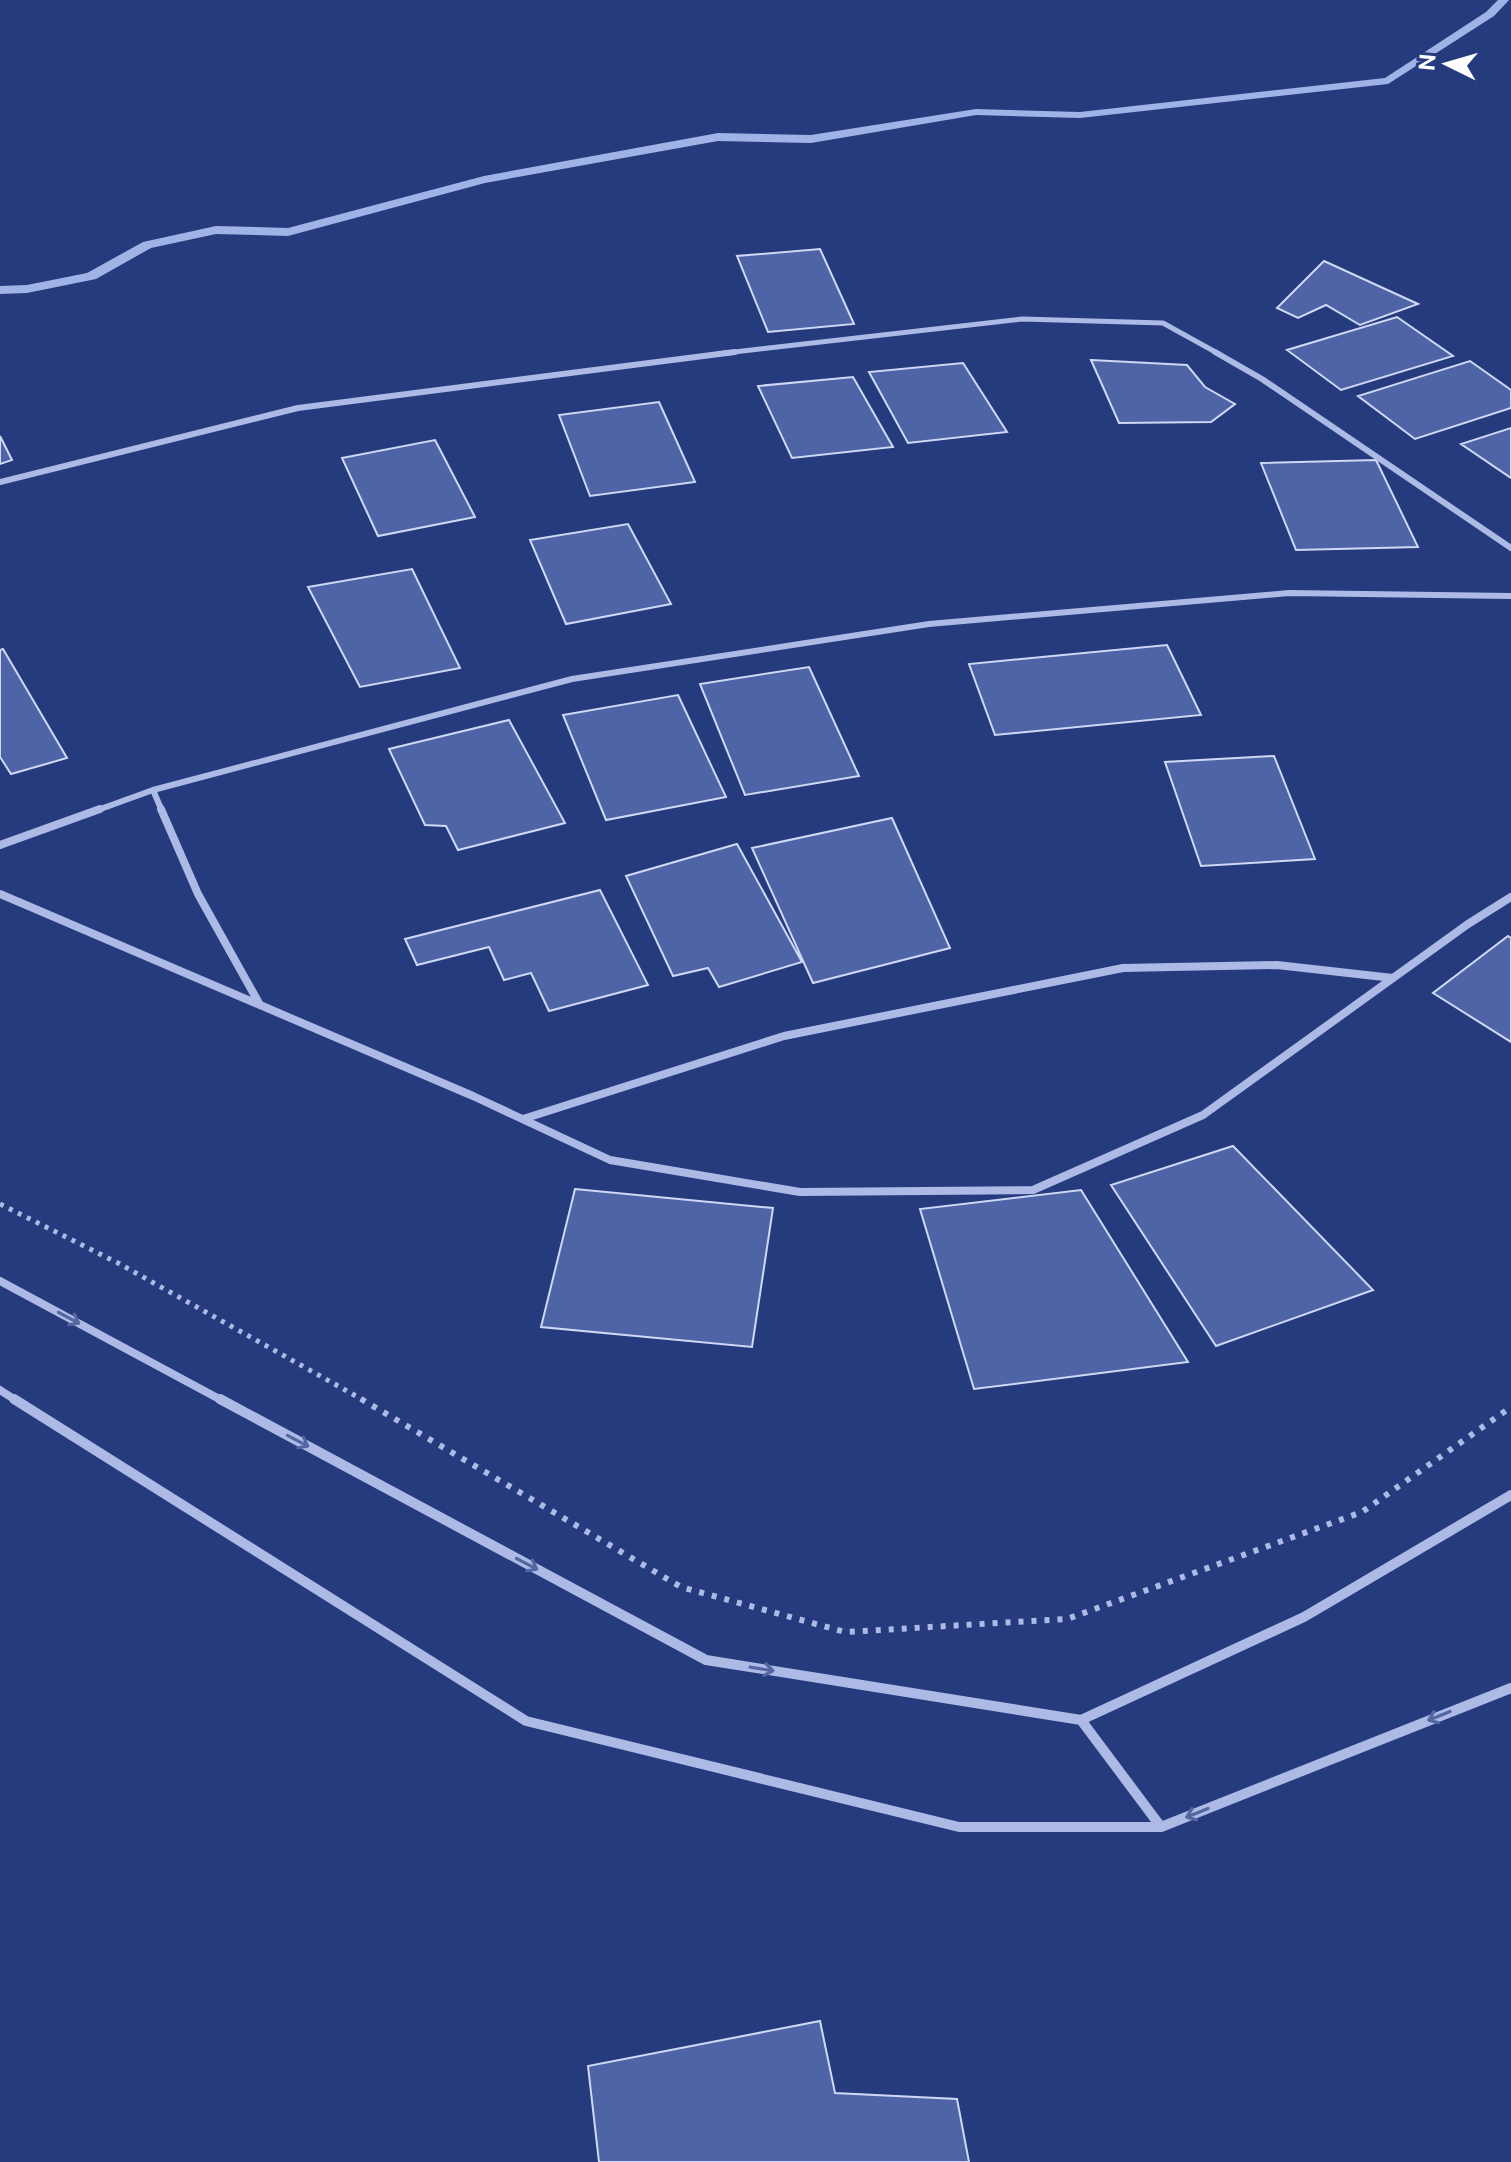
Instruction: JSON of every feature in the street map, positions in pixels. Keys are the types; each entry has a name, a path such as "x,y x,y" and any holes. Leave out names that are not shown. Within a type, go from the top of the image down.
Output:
{"street":[{"path":"0,482 298,408 635,364 1022,319 1163,323 1262,379 1511,548"},
{"path":"0,845 153,790 572,679 929,624 1289,593 1511,596"},
{"path":"153,790 198,894 261,1005"},
{"path":"0,894 523,1119 610,1160 800,1192 1033,1190 1203,1115 1511,897"},
{"path":"523,1119 784,1036 1123,968 1277,965 1393,978"},
{"path":"0,1281 706,1660 1081,1720 1304,1617 1511,1495"},
{"path":"0,1390 526,1721 959,1827 1161,1827 1511,1688"},
{"path":"1081,1720 1161,1827"}],"path":[{"path":"0,1204 118,1263 365,1401 681,1587 845,1632 1067,1619 1362,1512 1511,1407"}],"building":[{"path":"820,249 854,324 768,332 737,256"},
{"path":"1324,261 1418,304 1360,325 1326,305 1298,318 1277,308"},
{"path":"1397,317 1453,356 1341,390 1287,350"},
{"path":"1091,360 1187,365 1205,387 1235,404 1211,422 1119,423"},
{"path":"1470,361 1511,390 1511,408 1415,439 1358,396"},
{"path":"963,363 1007,432 908,443 869,372"},
{"path":"853,377 893,447 792,458 758,386"},
{"path":"659,402 695,482 590,496 559,415"},
{"path":"1511,428 1511,478 1461,444"},
{"path":"0,436 12,460 0,464"},
{"path":"435,440 475,517 378,536 342,458"},
{"path":"1376,460 1418,547 1296,550 1261,463"},
{"path":"628,524 671,604 566,624 530,540"},
{"path":"412,569 460,668 360,687 308,587"},
{"path":"1167,645 1201,715 995,735 969,664"},
{"path":"3,649 67,758 11,774 0,757 0,650"},
{"path":"809,667 859,776 745,795 700,684"},
{"path":"678,695 726,797 606,820 563,715"},
{"path":"509,720 565,823 458,850 446,826 425,825 389,749"},
{"path":"1274,756 1315,859 1201,866 1165,762"},
{"path":"892,818 950,948 813,983 752,848"},
{"path":"737,844 802,962 719,987 708,968 673,976 626,876"},
{"path":"600,890 648,985 549,1011 531,973 504,980 489,947 417,965 405,939"},
{"path":"1508,936 1511,938 1511,1042 1433,993"},
{"path":"1233,1146 1373,1290 1216,1346 1111,1185"},
{"path":"575,1189 773,1208 752,1347 541,1327"},
{"path":"1081,1190 1188,1362 974,1389 920,1209"},
{"path":"820,2021 835,2093 957,2099 969,2162 599,2162 588,2066"}],"waterway":[{"path":"0,290 27,289 91,276 147,245 216,230 288,232 484,180 718,137 811,139 976,112 1080,115 1388,81 1490,14 1504,0"}]}
